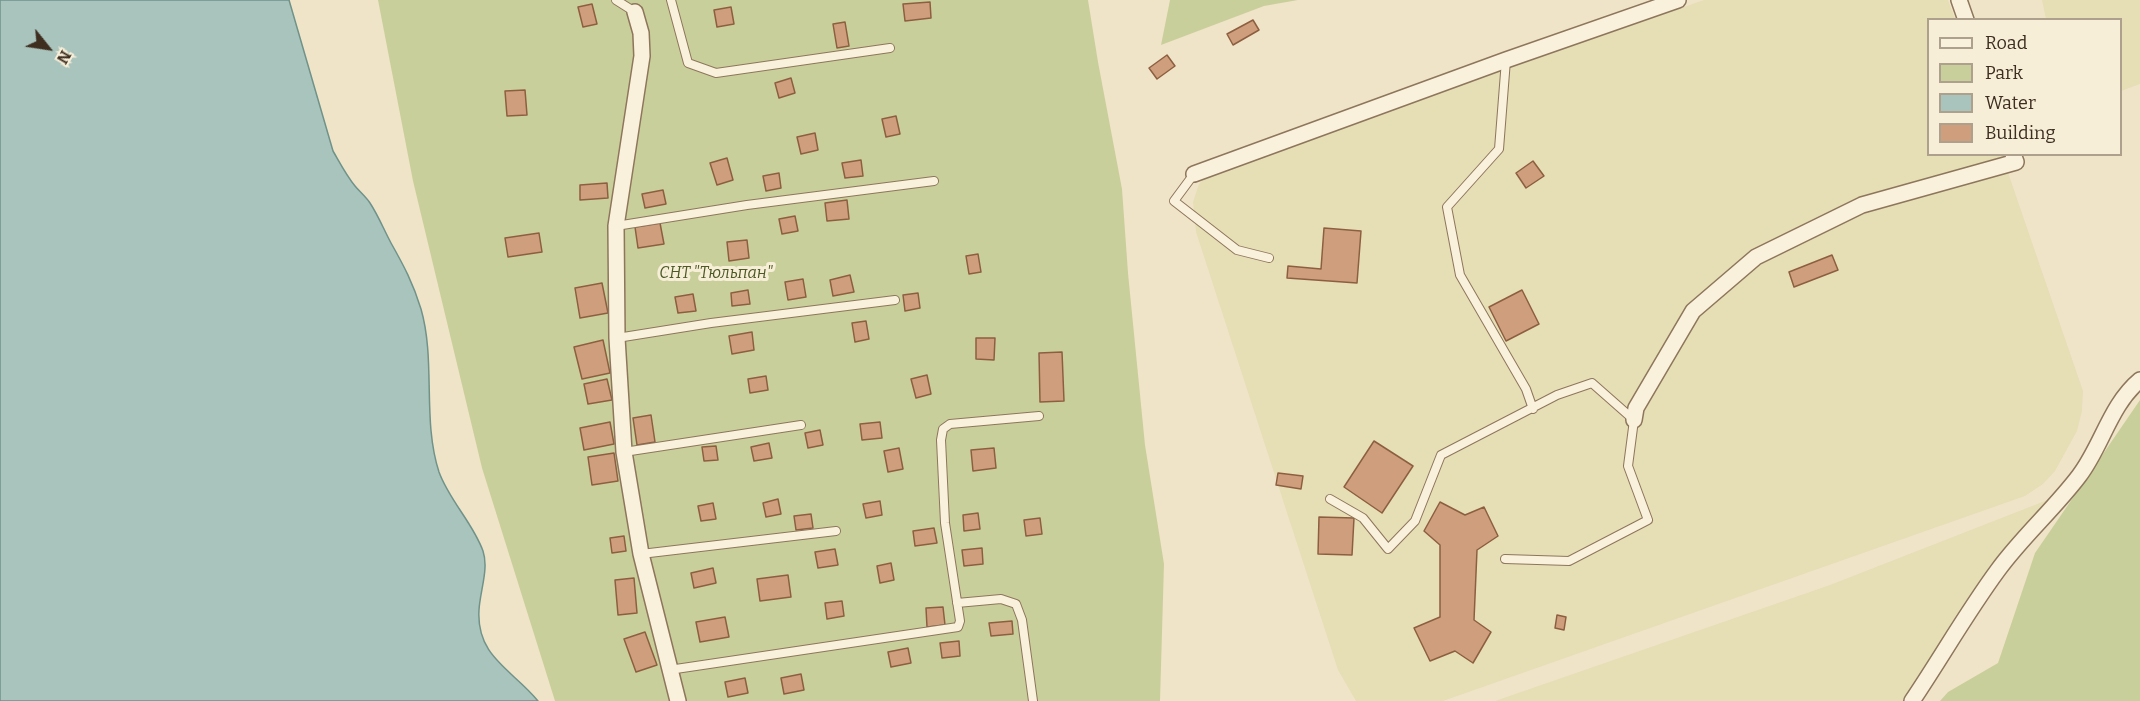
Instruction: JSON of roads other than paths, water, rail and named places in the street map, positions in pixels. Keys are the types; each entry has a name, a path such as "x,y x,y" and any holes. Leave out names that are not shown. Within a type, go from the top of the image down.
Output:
{"street":[{"path":"1194,174 1678,0"},
{"path":"1959,0 1965,18"},
{"path":"634,6 641,33 642,57 616,226 617,338 624,452 641,554 678,701"},
{"path":"1634,420 1636,408 1693,311 1756,257 1862,205 2016,162 2014,156"},
{"path":"1912,701 1998,569 2080,475 2117,406 2131,387 2140,380"}],"lane":[{"path":"616,0 634,6"},
{"path":"671,0 688,63 716,73 891,48"},
{"path":"1506,60 1499,149 1447,207 1460,275 1526,388 1533,409"},
{"path":"1194,174 1174,201 1237,250 1269,258"},
{"path":"616,226 747,205 934,181"},
{"path":"617,338 711,323 895,300"},
{"path":"1330,499 1363,518 1388,549 1415,521 1441,455 1557,395 1592,383 1634,420 1628,466 1648,520 1569,561 1505,560"},
{"path":"669,670 958,627 960,621 945,523 941,440 943,429 950,424 1038,416"},
{"path":"624,452 801,425"},
{"path":"641,554 836,531"},
{"path":"957,603 1001,598 1016,604 1022,620 1033,701"}],"water":[{"path":"0,0 289,0 333,151 349,178 376,212 408,275 421,309 428,349 431,432 439,472 479,541 485,558 479,610 483,640 498,662 538,701 0,701"}],"park label":[{"name":"СНТ \"Тюльпан\"","path":"716,274"}]}
